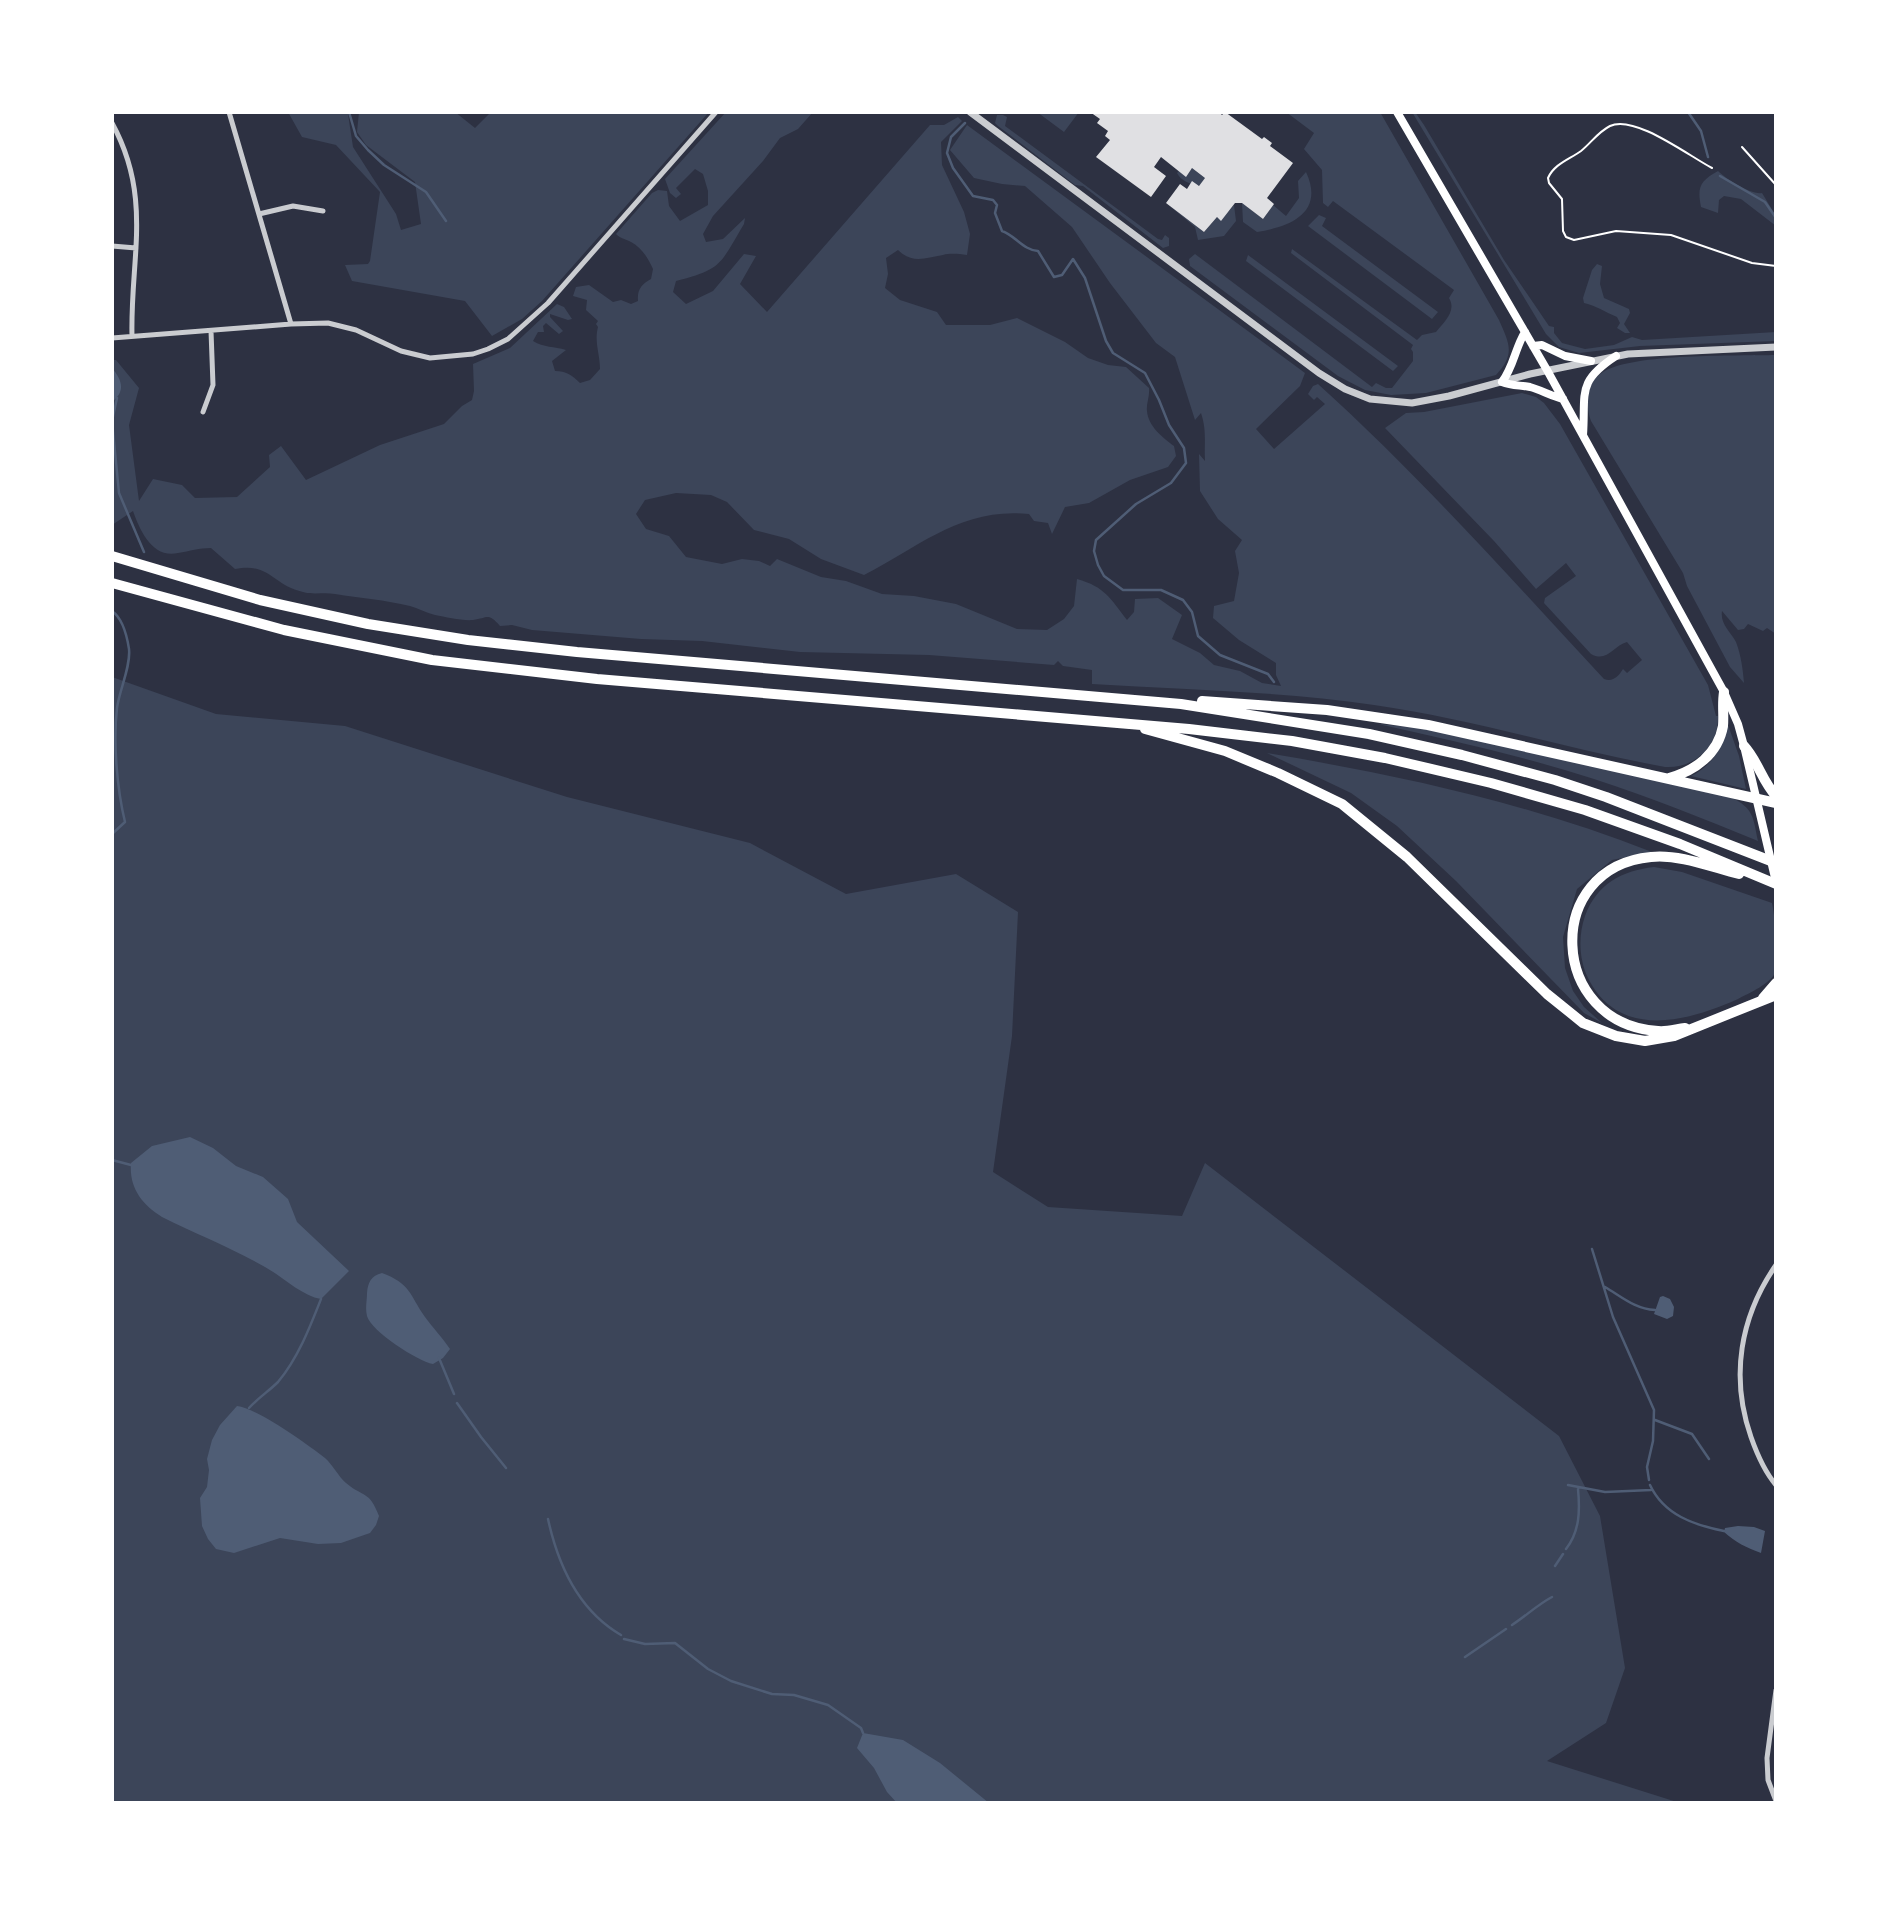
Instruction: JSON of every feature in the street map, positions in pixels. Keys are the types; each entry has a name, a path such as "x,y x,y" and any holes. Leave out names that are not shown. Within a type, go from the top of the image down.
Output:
{"highway":[{"path":"112,556 260,600 368,624 468,640 578,652 1181,704 1368,734 1509,767 1606,797 1776,863"},
{"path":"112,583 284,631 432,660 597,678 1128,724 1292,741 1385,758 1491,783 1620,822 1774,883"},
{"path":"1669,778 1698,765 1715,747 1722,728 1721,706 1724,692"},
{"path":"1181,704 1189,700 1382,717 1776,803"},
{"path":"1128,724 1225,751 1278,772 1342,804 1407,857 1547,994 1583,1023 1616,1036 1645,1041 1674,1036 1776,995"},
{"path":"1744,746 1754,757 1766,783 1776,796"},
{"path":"1702,1025 1660,1031 1624,1024 1601,1011 1577,972 1572,955 1573,925 1581,901 1601,877 1616,866 1652,856 1672,857 1774,883"},
{"path":"1760,1001 1776,983"},
{"path":"1760,1001 1776,1004"}],"main road":[{"path":"1397,112 1563,398 1724,692 1744,746 1758,799 1774,883"},
{"path":"1525,332 1517,345 1512,368 1502,382 1563,398"},
{"path":"1533,346 1542,345 1565,356 1591,361"},
{"path":"1583,435 1585,385 1598,369 1616,356"}],"street":[{"path":"229,112 291,324"},
{"path":"112,338 291,324 342,326 401,351 430,358 473,354 498,345 524,327 548,303 716,112"},
{"path":"970,112 1319,373 1370,399 1412,403 1439,399 1547,370 1654,351 1776,347"},
{"path":"112,123 122,142 134,183 137,210 132,336"},
{"path":"259,214 293,206 323,211"},
{"path":"112,246 136,248"},
{"path":"202,412 213,385 211,331"},
{"path":"1776,1265 1751,1309 1740,1352 1739,1374 1748,1427 1759,1459 1776,1485"},
{"path":"1776,1690 1767,1758 1768,1780 1776,1801"}],"path":[{"path":"1712,168 1646,131 1624,122 1608,127 1585,148 1557,166 1548,178 1562,199 1563,231 1566,237 1574,240 1616,231 1671,235 1752,263 1776,266"},
{"path":"1742,147 1776,184"}],"shaded area":[{"path":"288,112 348,114 353,147 396,214 401,230 421,224 415,182 366,145 357,132 359,112 455,112 475,128 491,112 709,112 542,301 522,319 492,336 465,301 352,281 345,265 368,264 370,261 380,192 336,145 302,137"},
{"path":"726,112 813,112 798,129 780,138 713,216 703,234 706,242 723,239 745,218 744,224 719,263 703,273 676,281 673,292 686,304 713,291 744,254 756,256 740,284 767,312 930,125 944,125 958,117 962,121 941,142 942,165 964,212 970,234 967,255 949,254 914,259 898,250 886,258 888,274 885,288 900,300 937,312 946,325 990,325 1017,318 1065,342 1088,358 1108,365 1126,367 1149,388 1147,408 1150,422 1174,446 1176,456 1168,467 1130,480 1089,503 1065,507 1052,534 1048,523 1034,521 1029,514 983,516 942,531 864,575 821,559 789,539 754,530 727,502 711,495 676,493 645,500 636,514 646,529 669,536 686,557 722,564 742,559 759,561 770,566 777,559 821,577 846,581 882,594 914,596 956,604 1017,629 1047,630 1064,619 1074,606 1077,579 1101,590 1127,620 1134,612 1135,599 1158,598 1182,615 1172,639 1200,653 1214,665 1240,671 1262,683 1281,686 1276,675 1276,663 1239,640 1213,618 1214,606 1234,601 1239,573 1235,551 1242,540 1218,519 1200,491 1199,454 1205,461 1204,426 1201,413 1195,420 1175,357 1156,343 1072,227 1025,186 974,178 950,150 967,125 1305,373 1300,386 1256,429 1274,449 1325,404 1317,397 1314,400 1308,394 1313,386 1318,384 1429,491 1604,679 1613,679 1623,669 1627,673 1642,660 1627,642 1606,655 1591,654 1544,603 1545,598 1576,576 1566,563 1536,589 1494,541 1385,428 1406,413 1522,393 1536,397 1544,403 1560,424 1708,685 1718,716 1714,737 1709,746 1695,760 1676,767 1665,767 1447,718 1374,705 1269,694 1092,684 1092,670 1063,666 1058,661 1054,665 929,655 800,652 702,641 641,639 500,626 490,617 459,619 391,602 331,593 303,592 264,571 235,569 211,548 169,554 161,552 144,535 133,511 112,525 112,360 116,360 139,388 129,425 139,501 153,479 182,485 195,498 237,497 270,467 269,455 281,446 306,480 380,445 444,424 472,400 473,364 510,348 557,304 564,307 572,319 550,314 563,331 559,334 546,323 543,326 544,332 538,332 533,341 566,350 552,361 555,371 569,374 580,383 590,380 600,369 596,324 598,321 586,310 587,300 573,296 576,287 589,285 613,302 621,300 631,304 638,301 639,290 651,279 653,269 638,247 616,234 652,193 658,190 667,191 669,206 680,221 708,205 708,191 703,174 695,169 676,188 681,194 676,198 670,193 665,179"},
{"path":"1037,112 1079,112 1064,132"},
{"path":"1286,112 1380,112 1506,335 1508,354 1496,375 1426,393 1391,395 1365,390 1338,376 1190,266 1189,259 1195,254 1372,387 1376,383 1392,388 1413,361 1413,345 1291,253 1292,249 1417,340 1422,335 1436,332 1448,316 1451,307 1449,298 1454,290 1333,201 1328,207 1323,203 1322,170 1304,149 1314,133"},
{"path":"1412,112 1415,112 1424,125 1504,260 1549,326 1554,327 1554,333 1562,343 1585,349 1614,345 1632,337 1642,340 1776,332 1776,341 1640,346 1579,353 1559,347 1546,334"},
{"path":"997,115 1007,117 1005,126 1158,239 1162,240 1165,235 1169,238 1169,246 1163,248 1083,186 1075,185 998,126 995,123"},
{"path":"1192,168 1205,178 1199,186 1186,182 1177,173 1179,171 1186,176"},
{"path":"1718,171 1745,189 1762,193 1776,216 1776,226 1741,199 1724,196 1719,200 1718,213 1701,207 1701,185"},
{"path":"1306,172 1311,186 1311,198 1308,208 1301,216 1281,226 1257,232 1243,222 1242,203 1263,219 1273,205 1286,216 1299,198 1298,181"},
{"path":"1166,203 1204,232 1217,217 1221,220 1234,205 1236,221 1224,236 1198,240 1195,227"},
{"path":"1319,215 1326,218 1322,226 1438,312 1432,319 1308,226"},
{"path":"1248,255 1398,366 1393,371 1246,261"},
{"path":"1597,264 1602,266 1600,284 1604,298 1629,309 1630,313 1624,324 1630,333 1617,328 1620,323 1617,317 1584,303 1583,298 1592,270"},
{"path":"1776,355 1776,634 1767,628 1763,631 1748,624 1744,629 1738,630 1722,611 1724,624 1738,647 1744,683 1730,667 1687,586 1683,573 1591,421 1588,394 1597,376 1637,361"},
{"path":"112,368 118,377 121,390 112,402"},
{"path":"112,677 216,714 345,726 567,797 750,843 846,894 956,874 1018,912 1012,1036 993,1172 1048,1207 1182,1216 1205,1163 1559,1436 1600,1516 1625,1668 1606,1723 1547,1761 1680,1803 112,1803"},
{"path":"1727,722 1739,756 1746,789 1691,776 1705,767 1716,754"},
{"path":"1378,724 1422,728 1730,797 1748,809 1758,841 1656,801 1567,771"},
{"path":"1267,753 1462,792 1558,819 1652,852 1612,860 1577,889 1563,937 1565,968 1573,991 1584,1007 1602,1023 1584,1013 1456,881 1397,826 1351,793"},
{"path":"1654,867 1682,872 1772,903 1777,957 1776,971 1770,980 1738,999 1676,1019 1636,1018 1617,1011 1601,998 1588,978 1581,955 1580,939 1585,916 1603,887 1631,872"},
{"path":"190,1137 213,1148 236,1166 263,1177 288,1199 297,1222 349,1271 321,1299 300,1290 252,1260 162,1217 142,1201 134,1187 131,1163 152,1146"},
{"path":"382,1273 399,1281 408,1290 450,1349 443,1358 433,1364 426,1362 385,1337 370,1322 366,1310 368,1286 373,1278"},
{"path":"1660,1297 1670,1299 1674,1307 1673,1316 1667,1319 1654,1314"},
{"path":"237,1406 258,1413 295,1436 325,1458 346,1483 369,1498 379,1516 370,1533 341,1543 318,1544 280,1538 234,1553 216,1549 202,1526 200,1498 207,1487 207,1459 212,1440 220,1425"},
{"path":"1738,1526 1765,1531 1761,1553 1732,1539 1724,1532 1725,1528"},
{"path":"863,1733 903,1740 940,1763 989,1803 897,1803 857,1748"}],"building":[{"path":"1090,112 1219,112 1222,115 1225,112 1262,139 1264,137 1272,143 1270,146 1293,163 1267,198 1274,204 1263,219 1242,203 1235,203 1221,221 1217,217 1204,232 1166,203 1180,184 1187,189 1192,181 1199,186 1205,178 1192,168 1186,177 1161,157 1154,167 1166,176 1151,197 1096,157 1110,140 1105,136 1108,131 1097,123 1100,119"}],"waterway":[{"path":"349,112 356,136 368,150 384,165 426,192 446,221"},
{"path":"1688,112 1701,131 1708,157"},
{"path":"965,123 951,137 947,153 953,168 973,196 993,200 997,205 995,213 1002,231 1028,248 1038,251 1054,277 1062,275 1073,259 1085,278 1106,341 1113,353 1145,373 1169,425 1184,448 1186,463 1171,483 1136,504 1096,540 1094,551 1104,576 1123,590 1161,590 1183,600 1192,612 1198,636 1220,655 1268,674 1274,682"},
{"path":"1720,176 1765,202 1776,218"},
{"path":"117,398 112,421 119,493 144,552"},
{"path":"112,611 124,628 129,656 117,708 115,736 118,780 125,822 112,834"},
{"path":"112,1160 131,1165"},
{"path":"1592,1249 1613,1317 1654,1410 1653,1441 1647,1467 1649,1480"},
{"path":"1605,1287 1635,1305 1655,1310"},
{"path":"249,1408 278,1382 292,1363 321,1299"},
{"path":"439,1358 454,1394"},
{"path":"457,1403 506,1468"},
{"path":"1655,1420 1692,1434 1709,1459"},
{"path":"1568,1485 1605,1492 1651,1490"},
{"path":"1650,1485 1663,1504 1681,1517 1724,1531"},
{"path":"1566,1549 1578,1520 1578,1489"},
{"path":"548,1519 558,1553 572,1585 593,1613 621,1635"},
{"path":"1555,1566 1563,1554"},
{"path":"1512,1625 1552,1597"},
{"path":"1465,1657 1506,1629"},
{"path":"624,1639 645,1644 675,1643 708,1669 731,1681 772,1694 794,1695 828,1705 861,1728 863,1733"}]}
